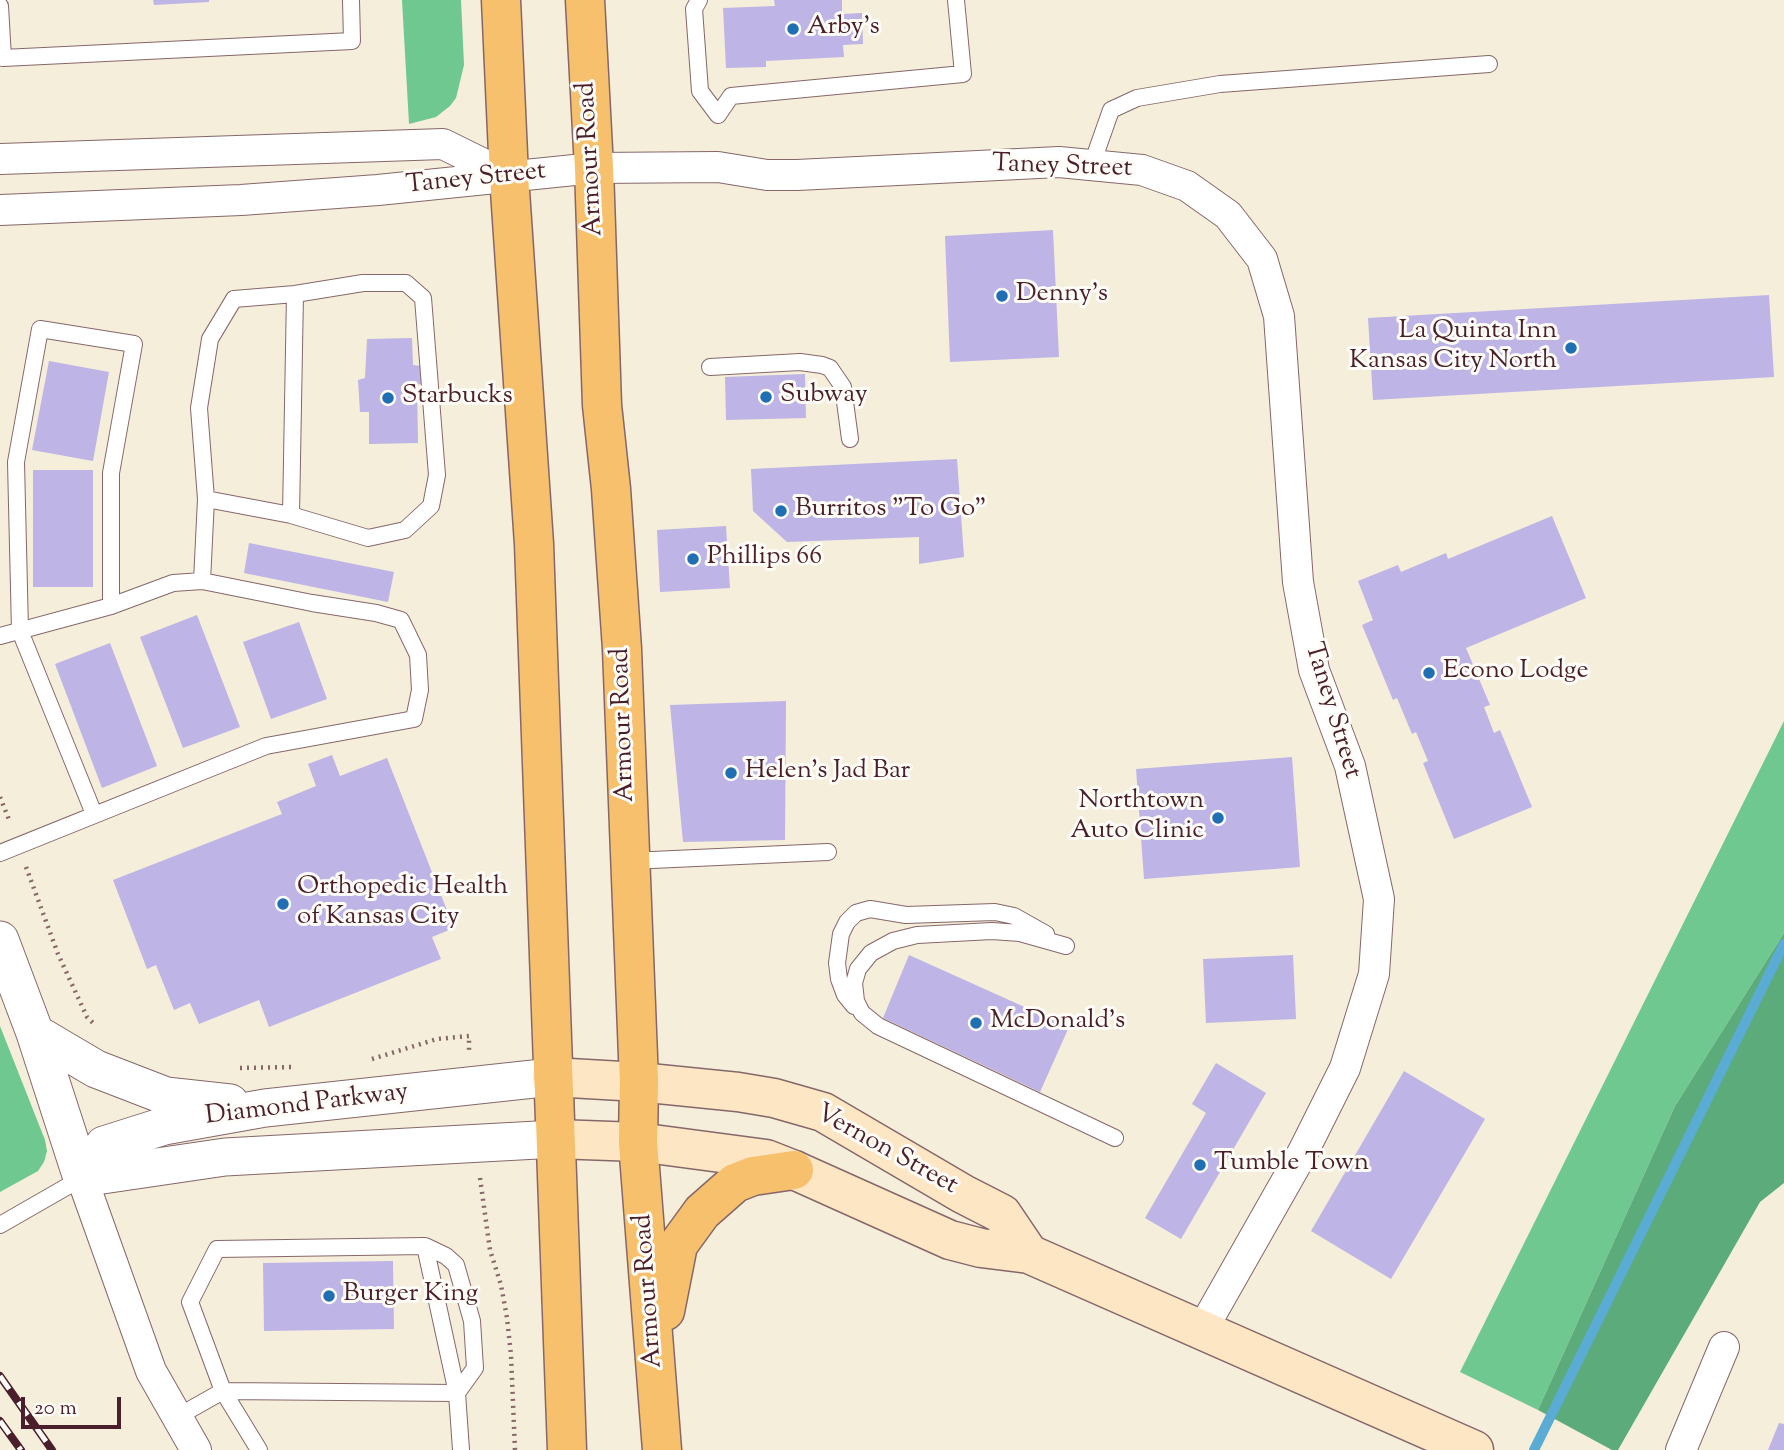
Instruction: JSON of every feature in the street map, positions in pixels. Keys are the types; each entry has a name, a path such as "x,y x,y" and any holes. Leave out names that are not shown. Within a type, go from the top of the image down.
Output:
{"highway":[{"path":"501,0 509,176 534,544 567,1450"},
{"name":"Armour Road","path":"585,0 602,405 611,488 622,649 639,1082 638,1142 662,1450"},
{"path":"656,1365 678,1245 702,1212 735,1183 753,1176 794,1170"}],"main road":[{"name":"Vernon Street","path":"552,1077 738,1092 774,1098 823,1112 1002,1214 1028,1254"},
{"name":"Vernon Street","path":"556,1139 638,1142 766,1159 950,1240 981,1248 1028,1254 1202,1329 1453,1444"}],"street":[{"path":"0,159 443,144 509,176"},
{"name":"Taney Street","path":"0,210 241,200 379,190 594,168 718,166 767,175 797,175 1059,162 1142,170 1187,186 1227,215 1262,259 1279,316 1298,582 1314,670 1350,766 1378,899 1374,974 1345,1068 1303,1152 1202,1329"},
{"path":"0,940 35,1032 82,1178 151,1371 196,1450"},
{"path":"35,1032 96,1069 166,1096 265,1108"},
{"name":"Diamond Parkway","path":"82,1178 104,1145 164,1126 265,1108 552,1077"},
{"name":"Diamond Parkway","path":"82,1178 225,1157 556,1139"},
{"path":"1681,1450 1724,1347"}],"lane":[{"path":"0,6 3,58 352,41 351,0"},
{"path":"699,0 694,9 700,92 718,115 731,96 964,74 957,0"},
{"path":"1092,164 1111,110 1137,98 1220,84 1489,64"},
{"path":"202,581 206,499 199,408 210,339 234,299 295,294 363,283 406,283 423,298 437,475 431,506 405,530 368,538 291,514 206,499"},
{"path":"291,514 295,294"},
{"path":"94,814 20,631 16,463 40,329 134,344 111,473 111,607"},
{"path":"710,367 800,362 830,368 843,387 850,439"},
{"path":"0,636 111,607 173,583 202,581 401,620 418,655 420,690 414,719 266,746 0,853"},
{"path":"630,861 828,852"},
{"path":"862,1013 856,1001 853,983 858,969 871,953 893,941 917,935 992,931 1020,933 1066,946 1014,916 996,912 906,915 870,909 856,913 841,934 836,963 845,995 862,1013 878,1026 1115,1138"},
{"path":"0,1225 82,1178"},
{"path":"425,1246 457,1393 461,1450"},
{"path":"259,1450 223,1391 190,1302 217,1249 425,1246 446,1256 456,1265 472,1321 475,1368 457,1393"},
{"path":"177,1417 223,1391 457,1393"}],"path":[{"path":"0,797 58,954 87,1017 96,1026"},
{"path":"367,1061 437,1039 468,1036"},
{"path":"237,1068 300,1066"},
{"path":"482,1198 490,1250 507,1318 515,1450"}],"green space":[{"path":"402,0 461,0 464,65 456,98 436,117 409,124"},
{"path":"1784,721 1784,933 1675,1106 1538,1410 1460,1372"},
{"path":"1784,933 1784,1183 1760,1202 1618,1450 1612,1450 1538,1410 1675,1106"},
{"path":"0,1026 47,1151 38,1171 0,1192"}],"building":[{"path":"153,0 209,0 209,2 154,5"},
{"name":"Arby's","path":"774,0 842,0 842,14 862,13 863,44 843,45 844,57 766,61 766,67 726,68 723,8 775,6"},
{"name":"Denny's","path":"1053,230 1059,357 950,362 945,236"},
{"name":"La Quinta Inn Kansas City North","path":"1769,295 1774,377 1373,400 1368,318"},
{"name":"Starbucks","path":"412,338 413,365 421,366 423,383 417,385 418,443 369,444 369,412 360,412 358,380 365,378 367,339"},
{"path":"49,361 109,372 93,461 32,450"},
{"name":"Subway","path":"805,374 806,418 726,420 725,377"},
{"path":"957,459 964,557 919,564 919,537 787,542 753,511 751,469"},
{"path":"33,470 93,470 93,587 33,587"},
{"name":"Econo Lodge","path":"1552,516 1586,598 1466,648 1490,705 1484,707 1494,733 1500,730 1532,807 1454,839 1423,763 1428,761 1416,732 1412,734 1397,698 1393,700 1362,625 1373,620 1358,581 1398,565 1401,572 1446,553 1448,559"},
{"name":"Phillips 66","path":"726,526 730,588 660,592 657,530"},
{"path":"249,543 394,572 388,602 244,573"},
{"path":"197,615 240,727 183,748 140,637"},
{"path":"299,622 327,699 271,719 243,642"},
{"path":"110,643 157,766 102,788 55,664"},
{"name":"Helen's Jad Bar","path":"786,701 785,840 683,842 670,705"},
{"name":"Orthopedic Health of Kansas City","path":"332,755 340,776 387,758 454,928 432,937 441,959 269,1027 259,1000 199,1024 190,1003 174,1010 156,965 147,969 113,880 282,814 277,802 316,786 308,764"},
{"name":"Northtown Auto Clinic","path":"1292,757 1300,867 1144,879 1136,769"},
{"name":"McDonald's","path":"909,955 1069,1027 1040,1092 883,1018"},
{"path":"1293,955 1296,1019 1206,1023 1203,959"},
{"name":"Tumble Town","path":"1216,1063 1266,1093 1181,1239 1145,1218 1206,1113 1192,1104"},
{"path":"1404,1071 1485,1119 1391,1279 1311,1231"},
{"name":"Burger King","path":"393,1261 394,1329 264,1331 263,1263"},
{"path":"1779,1423 1784,1424 1784,1450 1768,1450"}],"waterway":[{"path":"1534,1450 1784,944"}],"railway":[{"path":"0,1376 52,1450"},
{"path":"0,1421 21,1450"}],"place":[{"name":"Arby's","path":"793,29"},
{"name":"Denny's","path":"1002,296"},
{"name":"La Quinta Inn Kansas City North","path":"1571,348"},
{"name":"Subway","path":"766,397"},
{"name":"Starbucks","path":"388,398"},
{"name":"Burritos \"To Go\"","path":"781,511"},
{"name":"Phillips 66","path":"693,559"},
{"name":"Econo Lodge","path":"1429,673"},
{"name":"Helen's Jad Bar","path":"731,773"},
{"name":"Northtown Auto Clinic","path":"1218,818"},
{"name":"Orthopedic Health of Kansas City","path":"283,904"},
{"name":"McDonald's","path":"976,1023"},
{"name":"Tumble Town","path":"1200,1165"},
{"name":"Burger King","path":"329,1296"}]}
